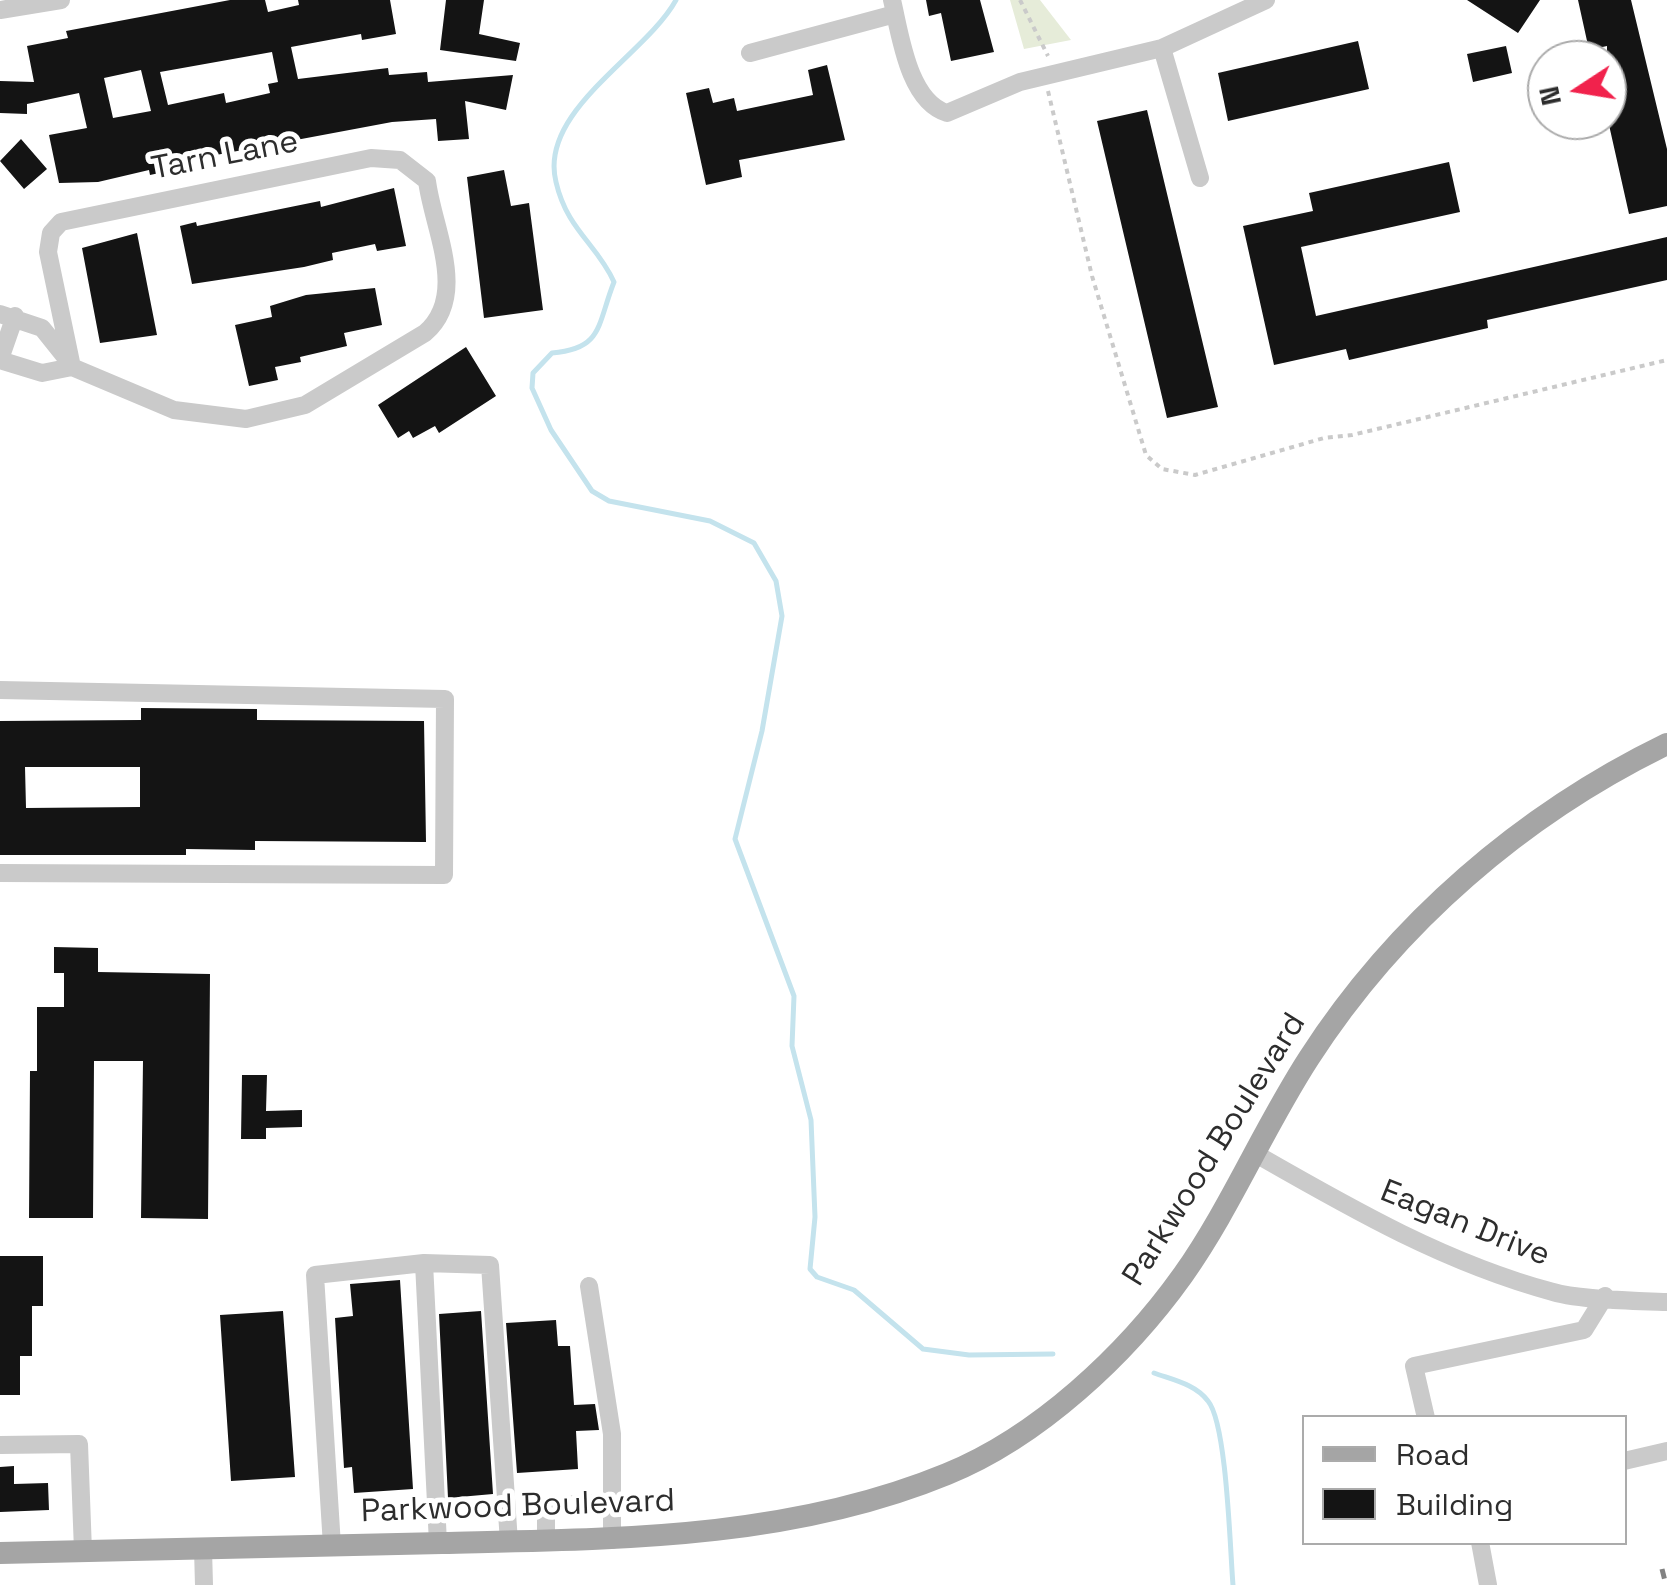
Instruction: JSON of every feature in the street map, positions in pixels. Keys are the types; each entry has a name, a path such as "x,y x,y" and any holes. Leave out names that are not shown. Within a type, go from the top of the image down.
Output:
{"main road":[{"name":"Parkwood Boulevard","path":"0,1554 612,1540 716,1531 909,1488 990,1452 1076,1389 1144,1322 1182,1277 1340,1014 1430,911 1472,871 1573,795 1667,744"}],"street":[{"path":"0,10 61,0"},
{"path":"750,53 894,7 913,74 939,110 954,112 1006,87 1162,48 1266,0"},
{"path":"1162,48 1200,178"},
{"name":"Tarn Lane","path":"371,158 391,158 410,164 427,181 448,284 444,308 425,333 330,392 274,415 218,419 174,410 72,367 48,252 54,227 71,218 371,158"},
{"path":"7,315 42,328 72,367 42,372 0,359 7,315"},
{"path":"0,690 444,699 444,875 0,873"},
{"name":"Eagan Drive","path":"1254,1153 1441,1253 1557,1294 1667,1302"},
{"path":"424,1263 438,1544"},
{"path":"332,1546 314,1274 424,1263 490,1265 509,1542"},
{"path":"590,1286 612,1434 612,1540"},
{"path":"1425,1415 1414,1366 1584,1330 1605,1296"},
{"path":"0,1445 79,1444 83,1551"},
{"path":"1627,1460 1667,1451"},
{"path":"546,1542 546,1506 612,1502"},
{"path":"1481,1545 1488,1585"},
{"path":"203,1549 204,1585"}],"path":[{"path":"1020,0 1048,56 1048,76 1092,276 1117,348 1133,422 1146,454 1162,469 1179,476 1195,475 1324,438 1352,436 1667,360"}],"green space":[{"path":"1010,0 1040,0 1071,40 1024,49"}],"building":[{"path":"230,0 265,0 268,12 299,5 298,0 390,0 396,34 362,40 361,34 291,47 298,79 388,68 389,75 427,72 428,82 513,75 506,110 465,101 469,139 438,141 436,119 392,122 200,158 150,175 149,170 98,182 59,183 49,135 87,128 79,93 27,104 27,114 0,113 0,81 34,82 27,46 68,38 66,31","holes":["272,52 278,82 268,84 270,93 226,103 224,93 168,105 160,72","141,70 151,111 113,118 104,78"]},
{"path":"446,0 484,0 479,34 520,43 516,61 440,50"},
{"path":"926,0 980,0 994,52 951,61 941,13 929,16"},
{"path":"1467,0 1540,0 1518,33"},
{"path":"1578,0 1631,0 1667,149 1667,206 1629,214 1612,140 1627,140 1627,40 1587,40"},
{"path":"1358,41 1369,89 1228,121 1218,73"},
{"path":"1506,46 1512,73 1473,82 1467,54"},
{"path":"827,65 845,140 739,160 742,177 706,185 686,93 709,88 713,103 734,98 737,111 813,95 808,70"},
{"path":"1147,110 1218,407 1167,418 1097,121"},
{"path":"21,139 47,169 24,189 0,161"},
{"path":"1449,162 1460,212 1301,247 1316,316 1667,237 1667,280 1487,320 1488,328 1349,360 1346,349 1274,365 1243,226 1313,211 1309,193"},
{"path":"504,170 511,206 529,203 543,310 484,318 467,177"},
{"path":"394,188 406,246 377,251 375,244 332,253 333,260 304,267 192,284 180,226 320,201 321,207"},
{"path":"137,233 157,335 100,343 82,248"},
{"path":"375,288 382,325 344,333 347,346 275,367 278,380 249,386 235,325 272,317 270,306 306,295"},
{"path":"466,347 496,396 439,433 435,426 413,438 409,431 398,438 378,405"},
{"path":"141,708 257,709 257,720 424,721 426,842 255,841 255,850 186,849 186,855 0,855 0,721 141,720","holes":["25,767 140,767 140,807 26,808"]},
{"path":"54,947 98,948 98,972 210,974 208,1219 141,1218 143,1061 94,1061 93,1218 29,1218 30,1071 37,1071 37,1007 64,1007 64,973 54,973"},
{"path":"242,1075 267,1075 266,1111 302,1110 302,1127 266,1128 266,1139 241,1139"},
{"path":"0,1256 43,1256 43,1306 32,1306 32,1356 20,1356 20,1395 0,1395"},
{"path":"400,1280 413,1489 354,1493 352,1467 344,1468 335,1318 353,1316 350,1284"},
{"path":"283,1311 295,1477 231,1481 220,1315"},
{"path":"481,1311 493,1494 448,1498 439,1314"},
{"path":"556,1320 558,1346 570,1346 574,1405 595,1404 599,1430 576,1431 578,1469 517,1473 506,1323"},
{"path":"14,1466 14,1484 48,1483 49,1510 0,1512 0,1467"}],"waterway":[{"path":"676,0 642,42 578,108 563,131 555,156 561,199 614,282 590,340 569,351 552,353 533,373 532,388 551,430 592,491 609,501 710,521 754,543 776,581 782,616 762,731 735,839 794,996 792,1046 811,1120 815,1217 810,1269 817,1277 854,1290 923,1349 969,1355 1053,1354"},
{"path":"1154,1373 1197,1390 1214,1414 1223,1460 1233,1585"}],"railway":[{"path":"1662,1569 1666,1585"}]}
